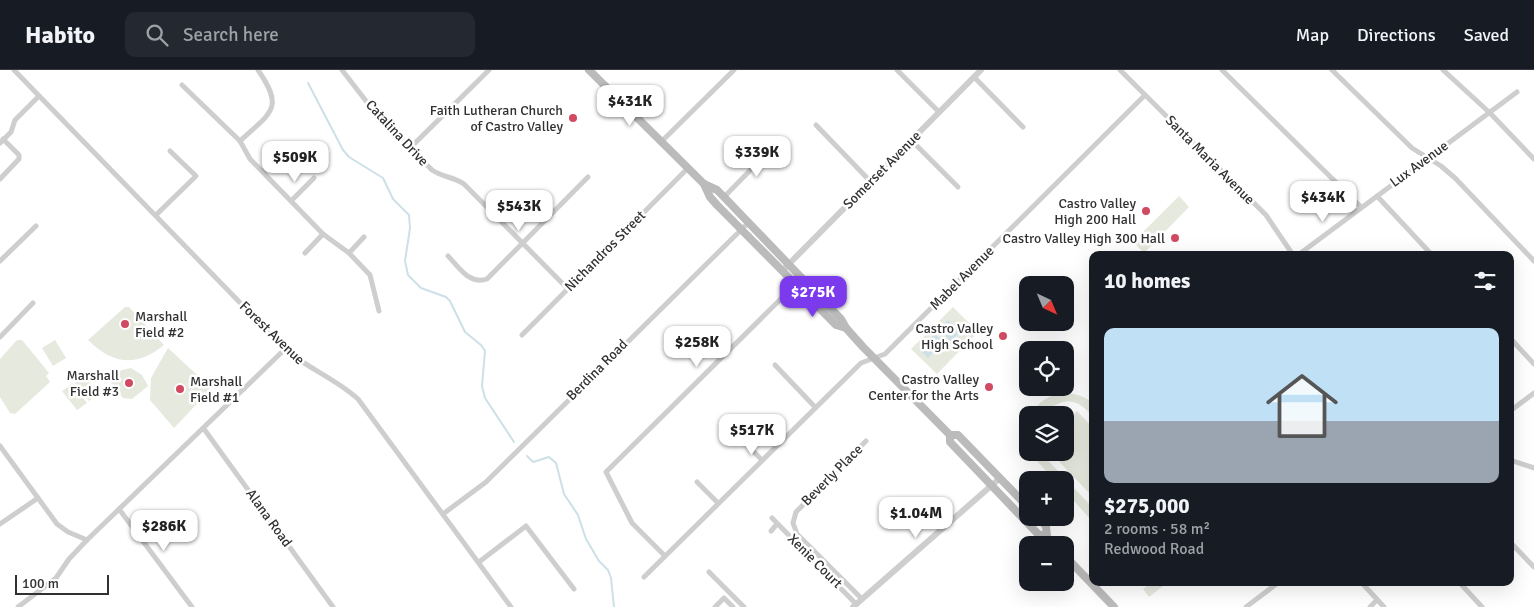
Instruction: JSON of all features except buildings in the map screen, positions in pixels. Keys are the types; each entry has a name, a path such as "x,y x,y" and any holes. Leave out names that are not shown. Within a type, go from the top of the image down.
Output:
{"main road":[{"path":"589,70 704,184 717,190 724,197 786,267 796,284 836,325 846,328"},
{"path":"704,184 710,198 741,229 802,278 841,319 846,328 874,358 950,435 950,442 1038,534 1044,536"},
{"path":"950,435 958,435 1019,498"},
{"path":"1074,565 1089,581"},
{"path":"1094,586 1114,607"}],"street":[{"name":"Forest Avenue","path":"14,70 285,349 301,363 340,383 358,398 512,607"},
{"path":"240,141 272,108 274,100 272,92 258,70"},
{"name":"Catalina Drive","path":"342,70 374,110 410,148 439,175 458,180 464,184 567,288"},
{"path":"410,148 489,70"},
{"path":"661,142 734,70"},
{"path":"897,70 939,112"},
{"name":"Somerset Avenue","path":"786,267 981,70"},
{"name":"Santa Maria Avenue","path":"1120,70 1266,215 1290,251"},
{"path":"1222,70 1361,207"},
{"path":"1332,70 1404,142 1442,166 1455,178 1534,261"},
{"path":"1443,70 1490,112 1534,159"},
{"path":"974,77 1023,127"},
{"path":"182,85 240,141 250,159 323,234 349,253 370,275 379,312"},
{"name":"Lux Avenue","path":"1303,251 1517,92"},
{"name":"Mabel Avenue","path":"644,578 861,362 885,354 1145,95"},
{"path":"0,179 20,159 19,155 2,141 11,132 16,118 39,96"},
{"path":"816,125 870,181"},
{"path":"912,141 958,187"},
{"path":"724,197 774,146"},
{"path":"156,215 196,176 170,151"},
{"name":"Nichandros Street","path":"522,335 688,168"},
{"path":"448,256 472,280 486,279 588,177"},
{"path":"291,201 314,178"},
{"path":"1377,196 1428,251"},
{"name":"Berdina Road","path":"443,514 486,482 748,223"},
{"path":"0,261 36,226"},
{"path":"305,252 323,234"},
{"path":"349,253 364,237"},
{"path":"664,556 632,523 606,472 802,278"},
{"path":"0,337 33,304"},
{"path":"1514,342 1534,364"},
{"path":"18,607 56,578 69,559 86,540 204,429 285,349"},
{"path":"775,365 815,407"},
{"path":"1514,408 1534,393"},
{"name":"Alana Road","path":"204,429 333,607"},
{"path":"741,439 762,460"},
{"name":"Beverly Place","path":"862,599 797,534 793,522 796,512 866,441"},
{"path":"0,446 59,526 86,540"},
{"path":"1514,461 1534,468"},
{"path":"855,606 1000,478"},
{"path":"697,482 718,503"},
{"path":"0,524 38,498"},
{"path":"119,509 192,607"},
{"name":"Xenie Court","path":"772,518 855,606"},
{"path":"771,530 777,524"},
{"path":"479,562 526,526 574,589"},
{"path":"1514,546 1534,567"},
{"path":"709,572 744,607"},
{"path":"1246,607 1274,586"},
{"path":"1365,586 1384,607"},
{"path":"1463,586 1482,607"},
{"path":"715,607 724,598 733,607"},
{"path":"1370,607 1377,600"}],"shaded area":[{"path":"1179,196 1189,207 1146,251 1142,251 1133,242"},
{"name":"Marshall Field #2","path":"125,307 129,307 164,345 144,357 135,360 125,360 107,354 88,340"},
{"path":"953,307 978,332 937,374 911,349"},
{"path":"948,320 960,332 951,341 939,329"},
{"path":"935,334 943,342 928,358 919,349"},
{"path":"17,340 22,340 49,373 46,376 50,382 15,414 10,413 0,397 0,359"},
{"path":"55,340 66,358 53,366 42,348"},
{"name":"Marshall Field #1","path":"168,348 210,387 209,391 174,428 150,400 151,378"},
{"name":"Marshall Field #3","path":"131,368 142,375 148,386 132,399 123,398 109,380 122,370"},
{"path":"84,374 98,394 89,401 74,382"},
{"path":"73,383 87,403 77,410 62,391"},
{"path":"1074,394 1080,396 1089,401 1089,412 1082,406 1066,401 1054,406 1037,406 1045,399 1052,396 1074,396"},
{"path":"1077,411 1089,424 1089,493 1074,477 1074,471 1068,471 1059,461 1074,461 1074,414"},
{"path":"1037,461 1049,461 1058,471 1046,471"},
{"path":"1074,488 1089,504 1089,518 1074,501"},
{"path":"1147,586 1163,586 1149,597 1143,589"}],"waterway":[{"path":"308,83 343,150 349,157 383,178 393,199 409,215 410,228 405,261 408,275 421,288 446,297 450,301 465,332 481,345 485,351 482,386 485,398 514,442"},
{"path":"527,456 533,462 549,457 556,463 564,494 578,515 586,539 599,561 608,570 611,578 614,607"}],"place":[{"name":"Faith Lutheran Church of Castro Valley","path":"573,118"},
{"name":"Castro Valley High 200 Hall","path":"1146,211"},
{"name":"Castro Valley High 300 Hall","path":"1175,238"},
{"name":"Marshall Field #2","path":"125,324"},
{"name":"Castro Valley High School","path":"1003,336"},
{"name":"Marshall Field #3","path":"129,383"},
{"name":"Castro Valley Center for the Arts","path":"989,387"},
{"name":"Marshall Field #1","path":"180,389"}]}
